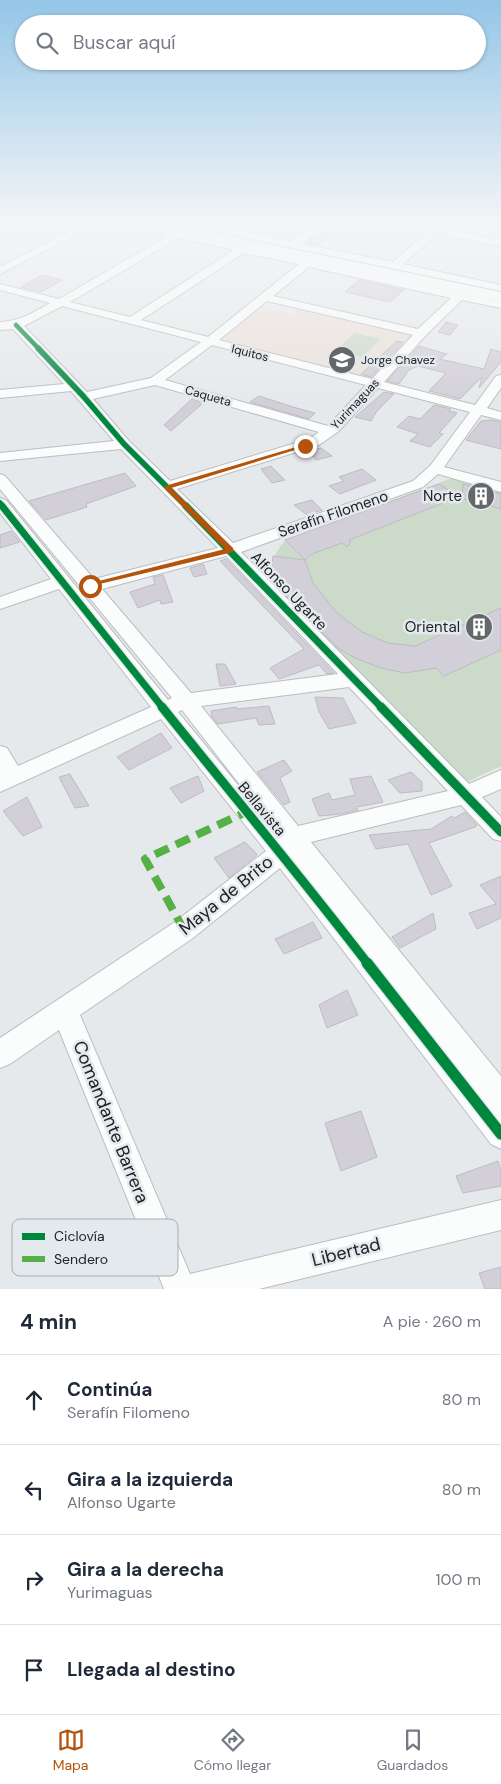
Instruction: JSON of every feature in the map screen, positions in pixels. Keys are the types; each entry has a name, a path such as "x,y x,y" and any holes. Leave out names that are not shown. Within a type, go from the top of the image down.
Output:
{"highway":[{"path":"440,284 501,298"},
{"path":"463,284 501,292"}],"street":[{"path":"8,326 30,320 90,284"},
{"path":"130,322 189,284"},
{"path":"155,381 209,342 280,284"},
{"path":"404,284 501,304"},
{"path":"482,284 501,288"},
{"name":"Iquitos","path":"0,287 501,416"},
{"name":"Yurimaguas","path":"167,487 305,446 330,431 421,333 459,296"},
{"path":"264,297 421,333"},
{"name":"Alfonso Ugarte","path":"8,326 79,392 124,444 230,550 501,832"},
{"name":"Serafín Filomeno","path":"90,586 230,550 418,484 434,469 501,379"},
{"name":"Caqueta","path":"0,394 79,392 155,381 330,431"},
{"path":"0,457 124,444"},
{"path":"434,469 501,487"},
{"name":"Bellavista","path":"2,490 64,582 246,812 287,844 501,1098"},
{"name":"Bellavista","path":"2,490 90,586 186,701 262,799 287,844 501,1134"},
{"path":"0,603 64,582"},
{"path":"0,754 7,780 186,701 354,680"},
{"path":"287,844 466,795 501,779"},
{"name":"Maya de Brito","path":"0,1054 184,930 271,862 287,844"},
{"name":"Comandante Barrera","path":"65,1011 151,1219"},
{"name":"Libertad","path":"192,1289 501,1214"},
{"name":"Comandante Barrera","path":"175,1276 180,1289"}],"shaded area":[{"name":"Jorge Chavez","path":"262,307 292,314 301,307 415,334 371,380 217,340"}],"green space":[{"path":"355,333 381,339 362,357 335,350"},
{"path":"455,477 501,492 501,766 465,783 280,592 273,570 276,554 285,540"}],"building":[{"path":"26,284 55,284 41,292 21,287"},
{"path":"354,284 378,284 404,290 390,302 345,292"},
{"path":"446,322 458,325 450,335 438,332"},
{"path":"397,341 403,342 371,377 361,374"},
{"path":"419,346 447,354 440,359 484,369 491,349 501,352 501,362 479,388 482,377 460,399 429,391 446,373 418,366 409,370 399,384 387,381"},
{"path":"384,392 394,394 377,411 371,421 355,417"},
{"path":"259,396 315,413 309,419 250,402"},
{"path":"192,399 203,403 171,431 164,425"},
{"path":"434,405 451,409 449,411 457,413 439,433 443,434 430,447 410,441 418,434 397,427 409,416 420,419"},
{"path":"492,420 501,422 501,449 466,440 481,421"},
{"path":"321,448 332,456 316,460 308,450"},
{"path":"271,466 285,480 272,483 261,469"},
{"path":"362,469 376,480 340,494 329,486 344,481 339,477"},
{"path":"125,473 136,486 86,504 87,507 46,520 29,501"},
{"path":"439,484 459,497 349,540 351,542 347,547 342,543 312,554 305,560 285,540"},
{"name":"Norte","path":"463,484 501,494 501,509 477,501 462,499"},
{"path":"312,500 322,510 307,515 294,505"},
{"path":"11,531 20,542 0,548 0,535"},
{"path":"273,556 305,560 313,583 336,612 362,632 388,643 415,646 501,608 501,650 444,676 436,668 405,673 381,668 355,658 339,649 279,588 272,565"},
{"path":"226,559 334,673 327,674 319,665 279,679 270,668 304,649 220,561"},
{"path":"203,564 207,574 194,577 190,568"},
{"path":"163,575 173,602 161,604 160,600 138,608 130,592 155,584 153,577"},
{"path":"216,664 225,664 236,684 220,686"},
{"path":"315,697 343,698 356,723 329,729 319,712"},
{"path":"269,706 275,724 259,725 256,718 218,724 212,717 211,711 236,707 237,709"},
{"path":"161,733 172,748 129,770 117,757"},
{"path":"284,760 292,771 280,778 290,802 284,805 257,772"},
{"path":"411,772 422,782 422,791 400,793 388,780"},
{"path":"70,774 89,806 75,808 59,777"},
{"path":"198,776 204,791 181,803 170,788"},
{"path":"371,776 383,802 357,807 358,810 341,814 319,816 312,799 329,793 332,800 355,795 350,779"},
{"path":"27,797 42,827 23,836 3,811"},
{"path":"465,812 477,825 475,827 429,843 452,886 431,895 408,844 376,849 369,835 431,829 452,816 454,818"},
{"path":"245,842 257,854 229,878 214,858"},
{"path":"501,876 501,918 477,929 469,913 496,904 480,885"},
{"path":"433,913 436,929 400,948 392,937"},
{"path":"313,922 322,938 284,954 275,939"},
{"path":"347,990 358,1015 327,1028 319,1005"},
{"path":"361,1111 377,1157 341,1171 325,1123"},
{"path":"498,1161 501,1171 501,1186 463,1193 456,1176"},
{"path":"501,1267 501,1289 485,1289 479,1273"}],"marked path":[{"path":"184,930 145,859 246,812"}],"cycle path":[{"path":"16,325 84,397 124,444 230,550 501,832"},
{"path":"0,503 246,812 280,851 501,1134"}],"place":[{"name":"Jorge Chavez","path":"342,360"},
{"name":"Norte","path":"481,496"},
{"name":"Oriental","path":"479,627"}],"route":[{"path":"90,586 230,550 167,487 305,446"}]}
